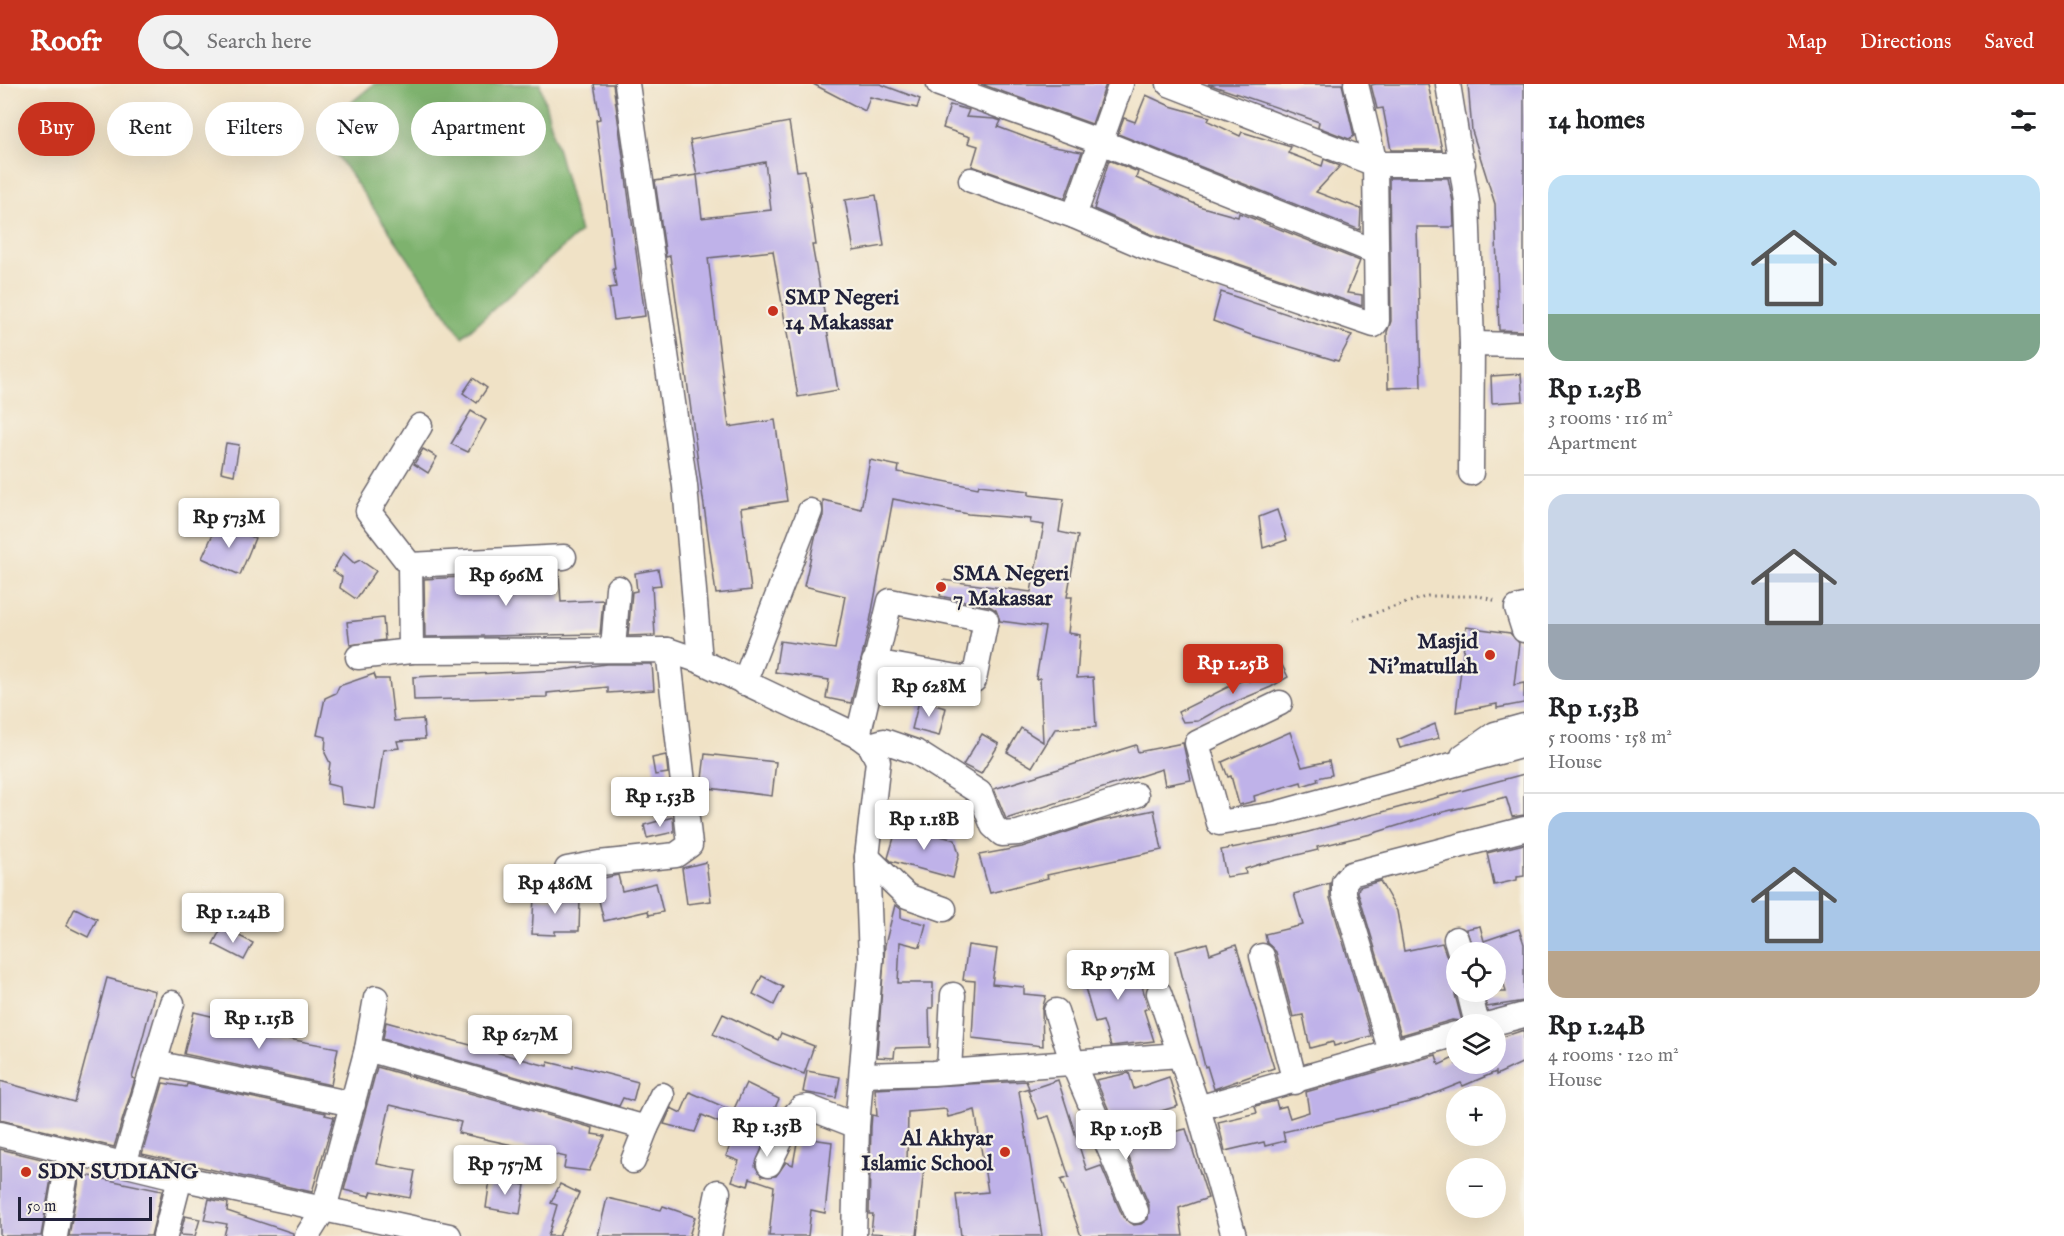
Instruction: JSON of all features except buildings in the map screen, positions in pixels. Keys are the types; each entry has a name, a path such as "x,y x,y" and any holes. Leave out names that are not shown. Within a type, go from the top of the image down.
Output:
{"street":[{"path":"627,84 685,486 699,661"},
{"path":"939,84 1101,142 1376,252"},
{"path":"1074,216 1121,84"},
{"path":"1169,84 1375,164 1463,164"},
{"path":"970,180 1074,216 1146,247 1234,279 1374,326 1377,321 1375,164 1356,84"},
{"path":"1448,84 1463,164 1467,201 1472,344 1471,473"},
{"path":"1472,344 1524,345"},
{"path":"411,651 410,565 368,511 420,426"},
{"path":"744,683 810,512"},
{"path":"410,565 564,557"},
{"path":"613,648 618,588"},
{"path":"854,1236 856,1126 871,959 867,857 878,762 864,740 874,662 890,601 986,620 974,680 874,662"},
{"path":"1524,606 1517,608 1524,630"},
{"path":"358,657 411,651 491,653 613,648 668,650 699,661 864,740 884,741 916,753 980,793 993,826 1002,834 1018,833 1136,795"},
{"path":"567,869 599,863 676,855 690,844 668,650"},
{"path":"1280,703 1197,743 1219,823 1275,814 1524,745"},
{"path":"1446,767 1495,734 1524,726"},
{"path":"1391,1052 1344,894 1344,882 1351,874 1524,829"},
{"path":"867,857 907,896 944,909"},
{"path":"1262,956 1295,1082"},
{"path":"1159,993 1198,1108 1234,1236"},
{"path":"949,1071 953,995"},
{"path":"307,1236 324,1209 367,1049 376,998"},
{"path":"124,1164 172,1003"},
{"path":"1056,1011 1072,1061 1136,1211"},
{"path":"1506,1019 1524,1014"},
{"path":"1198,1108 1446,1037"},
{"path":"367,1049 646,1128"},
{"path":"862,1075 1180,1055"},
{"path":"155,1063 353,1104"},
{"path":"633,1161 662,1095"},
{"path":"769,1164 792,1119 801,1108 808,1107 856,1126"},
{"path":"0,1134 180,1178 450,1236"},
{"path":"55,1236 70,1151"},
{"path":"165,1236 180,1178"},
{"path":"709,1236 718,1192"}],"path":[{"path":"1353,620 1428,596 1479,596"}],"green space":[{"path":"374,84 540,84 545,102 411,102 411,156 546,156 546,106 580,232 462,337 338,156 399,156 399,102 352,102"}],"place":[{"name":"SMP Negeri 14 Makassar","path":"773,311"},
{"name":"SMA Negeri 7 Makassar","path":"941,587"},
{"name":"Masjid Ni'matullah","path":"1490,655"},
{"name":"Al Akhyar Islamic School","path":"1005,1152"},
{"name":"SDN SUDIANG","path":"26,1172"}]}
